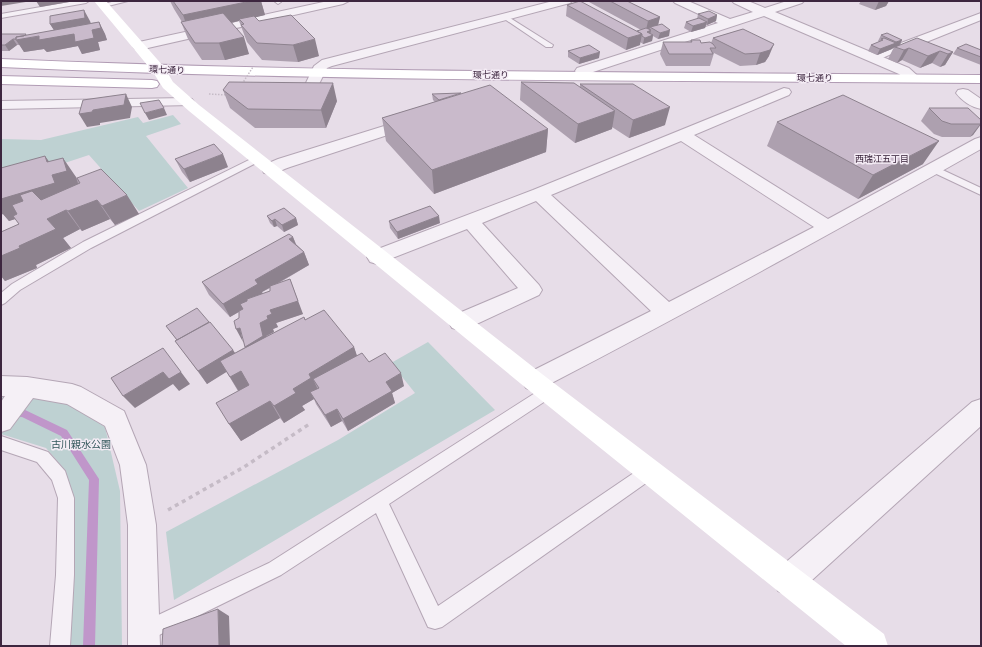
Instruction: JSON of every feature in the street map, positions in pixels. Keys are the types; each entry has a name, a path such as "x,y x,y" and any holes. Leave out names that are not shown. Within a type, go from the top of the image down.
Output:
{"main road":[{"path":"102,3 164,77 195,94 263,164 377,257 541,387 789,580 862,643"},
{"name":"環七通り","path":"1,63 164,77"},
{"name":"環七通り","path":"1,80 317,74 981,79"},
{"path":"295,87 326,87"},
{"path":"753,92 792,92"},
{"path":"947,93 981,93"}],"street":[{"path":"139,46 324,3 343,1"},
{"path":"311,87 321,66 327,63 566,1"},
{"path":"679,1 728,23"},
{"path":"738,1 875,58 904,71 913,78"},
{"path":"584,75 582,71 798,1"},
{"path":"905,46 981,16"},
{"path":"669,31 682,38"},
{"path":"377,257 539,194 792,92"},
{"path":"963,93 981,105"},
{"path":"1,105 195,94"},
{"path":"263,164 284,163 424,119"},
{"path":"683,135 828,227"},
{"path":"541,387 667,313 828,227 981,142"},
{"path":"539,194 667,313"},
{"path":"460,322 532,290 470,221"},
{"path":"1,421 14,386 72,394 115,419 133,465 142,525 144,639"},
{"path":"789,580 981,410"}],"lane":[{"path":"1,16 86,1"},
{"path":"102,3 125,1"},
{"path":"505,17 549,45"},
{"path":"875,58 905,46"},
{"path":"1,300 16,287 87,245 263,164"},
{"path":"932,168 981,192"},
{"path":"144,639 275,569 378,502 541,387"},
{"path":"1,443 42,457 59,476 64,490 66,498 65,575 60,646"},
{"path":"378,502 435,620 650,471"}],"path":[{"path":"242,84 253,67"},
{"path":"195,94 234,96"},
{"path":"142,525 244,467 311,423"}],"green space":[{"path":"173,115 181,124 146,136 188,188 139,211 89,155 1,184 1,139 41,140 138,117 143,123"},
{"path":"428,342 495,410 174,600 166,532 338,440 415,393 391,363"},
{"name":"古川親水公園","path":"1,395 64,401 105,427 120,491 122,646 71,646 73,523 65,470 46,448 1,434"}],"building":[{"path":"173,1 251,1 183,15"},
{"path":"580,1 642,34 628,38 567,5"},
{"path":"610,1 627,1 660,17 648,21"},
{"path":"84,10 85,18 50,24 50,16"},
{"path":"709,11 717,15 708,19 698,14"},
{"path":"223,13 244,37 219,43 195,43 181,22"},
{"path":"291,15 315,39 293,45 257,43 241,25 244,24 239,19 254,16 259,21"},
{"path":"699,18 707,22 693,26 686,22"},
{"path":"99,22 101,28 92,30 94,38 75,42 74,34 39,40 39,36 16,40 16,37"},
{"path":"662,24 670,30 660,33 650,27"},
{"path":"646,28 651,30 647,32 653,35 645,38 637,31"},
{"path":"743,29 774,44 770,50 760,53 745,54 713,38"},
{"path":"887,33 902,40 896,42 881,35"},
{"path":"2,34 26,34 24,36 16,37 16,39 13,39 5,45 1,45"},
{"path":"884,38 896,43 880,49 871,45 883,40 881,39"},
{"path":"917,38 953,52 948,54 940,51 928,56 909,48 904,50 895,47"},
{"path":"691,40 700,40 701,43 710,42 716,48 710,48 713,54 669,54 663,42 692,42"},
{"path":"966,44 981,50 981,57 957,48"},
{"path":"589,45 600,52 580,58 568,51"},
{"path":"229,82 333,83 321,110 248,109 223,90"},
{"path":"521,82 574,83 615,111 578,124"},
{"path":"580,84 633,84 670,107 633,120"},
{"path":"490,85 548,129 432,170 382,118"},
{"path":"461,93 439,100 432,94"},
{"path":"126,94 124,105 79,114 83,100"},
{"path":"843,95 939,141 873,175 777,122"},
{"path":"159,100 164,108 145,113 140,103"},
{"path":"929,108 968,108 981,120 981,123 951,124 942,121"},
{"path":"214,144 223,154 184,169 175,159"},
{"path":"45,156 47,162 63,158 67,171 52,175 55,183 1,199 1,168"},
{"path":"101,169 127,195 102,206 97,200 68,211 66,210 47,219 56,229 1,256 1,232 19,224 13,216 17,214 12,205 23,201 20,195 32,191 41,200 80,183 77,178"},
{"path":"430,206 439,216 397,232 389,221"},
{"path":"284,208 296,218 282,225 275,219 272,221 267,216"},
{"path":"289,234 293,237 289,239 304,252 255,280 258,284 223,304 202,282"},
{"path":"290,279 298,301 270,310 272,314 267,316 268,319 260,323 263,336 245,347 240,328 236,329 234,321 239,318 239,311 243,309 240,304 247,301 247,299 270,291 270,286"},
{"path":"197,308 209,322 177,340 166,326"},
{"path":"324,310 354,347 309,374 311,378 293,389 296,393 274,406 270,401 229,424 216,403 249,385 241,371 230,377 220,361 304,317 305,320"},
{"path":"210,322 233,350 198,371 175,341"},
{"path":"163,348 181,372 169,379 163,372 123,396 111,378"},
{"path":"362,353 369,362 385,353 401,373 386,382 392,391 343,419 337,409 325,415 310,392 319,388 313,379"},
{"path":"218,609 219,646 162,646 163,629"}],"waterway":[{"path":"1,414 23,413 64,433 94,479 89,646"}],"district":[{"name":"西瑞江五丁目","path":"882,159"}]}
